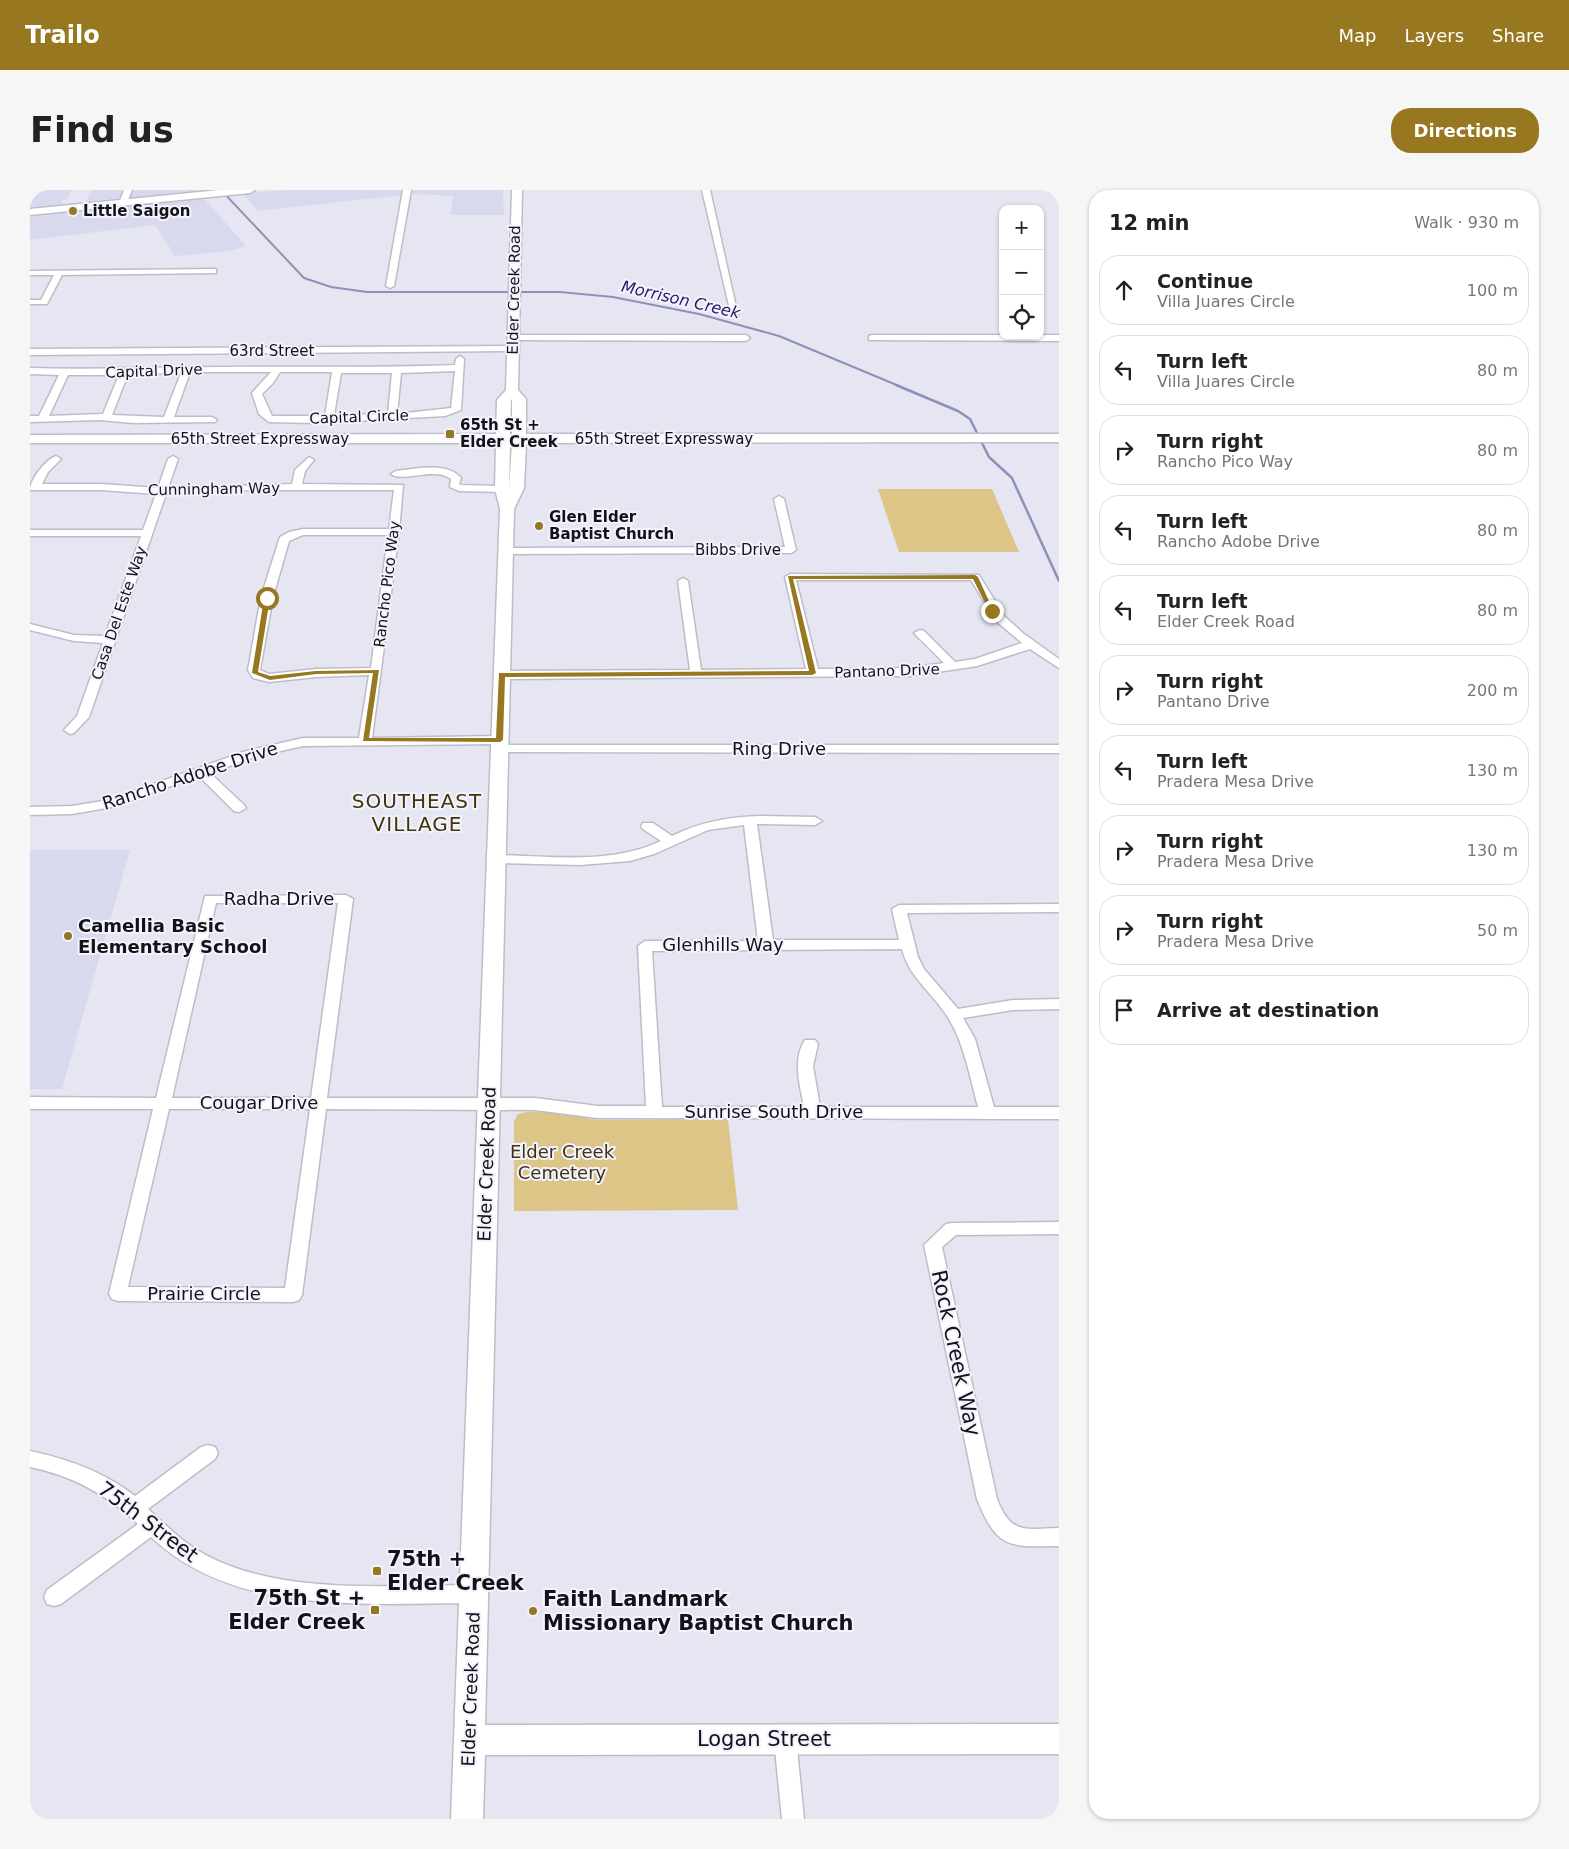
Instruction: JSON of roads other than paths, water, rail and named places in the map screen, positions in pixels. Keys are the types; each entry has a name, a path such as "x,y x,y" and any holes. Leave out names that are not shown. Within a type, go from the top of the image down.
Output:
{"main road":[{"path":"30,213 195,195 222,190"},
{"path":"209,193 250,190"},
{"name":"Elder Creek Road","path":"467,1819 506,551 507,509 502,489 504,400 512,390 517,190"},
{"name":"Elder Creek Road","path":"507,509 517,488 519,442 519,399 512,390"},
{"name":"65th Street Expressway","path":"999,442 1059,438"},
{"name":"65th Street Expressway","path":"30,440 503,443"},
{"name":"65th Street Expressway","path":"30,446 519,442 999,442 1059,445"},
{"name":"Logan Street","path":"469,1740 1059,1739"}],"street":[{"path":"117,203 128,190"},
{"path":"390,286 406,190"},
{"path":"706,190 735,314"},
{"path":"30,273 213,271"},
{"path":"30,302 44,302 60,272"},
{"name":"63rd Street","path":"30,352 269,352 746,338"},
{"path":"872,338 1059,338"},
{"path":"264,370 269,352"},
{"name":"Capital Circle","path":"277,369 270,382 257,393 264,414 269,419 392,417 446,413 456,410 460,357"},
{"name":"Capital Drive","path":"30,371 64,373 277,369 396,371 459,368"},
{"path":"168,420 186,370"},
{"path":"329,419 337,371"},
{"path":"392,417 396,371"},
{"path":"106,418 124,372"},
{"path":"43,418 64,373"},
{"path":"30,419 212,420"},
{"path":"33,487 44,471 56,459"},
{"name":"Casa Del Este Way","path":"70,730 83,717 173,459"},
{"path":"296,487 300,470 309,460"},
{"path":"396,474 443,471 453,474 456,478 454,485 459,488 502,489"},
{"name":"Cunningham Way","path":"33,487 101,487 162,491 296,487 399,487"},
{"name":"Rancho Pico Way","path":"365,740 376,672 399,487"},
{"name":"Bibbs Drive","path":"506,551 791,550 780,499"},
{"path":"376,672 316,672 270,678 257,675 254,670 267,598 284,539 293,534 303,532 394,532"},
{"path":"30,533 147,533"},
{"path":"812,673 790,577 975,577 992,611 1004,624 1029,645 1059,664"},
{"path":"683,581 696,674"},
{"path":"30,627 74,638 110,640"},
{"path":"920,633 954,667"},
{"name":"Pantano Drive","path":"502,675 911,672 954,667 1029,645"},
{"name":"Rancho Adobe Drive","path":"30,811 72,810 112,803 250,754 284,745 325,740 365,740 500,745"},
{"name":"Ring Drive","path":"500,745 1059,749"},
{"path":"201,772 239,808"},
{"path":"496,859 614,859 643,854 705,827 750,821 815,821"},
{"path":"750,821 766,945"},
{"path":"648,826 672,842"},
{"name":"Radha Drive","path":"163,1103 210,899 346,899 319,1104"},
{"path":"986,1112 967,1039 954,1015 918,971 898,908 1059,908"},
{"name":"Glenhills Way","path":"654,1112 645,946 908,944"},
{"path":"954,1015 1013,1005 1059,1004"},
{"path":"810,1044 805,1066 813,1112"},
{"name":"Cougar Drive","path":"30,1103 489,1104"},
{"name":"Prairie Circle","path":"163,1103 118,1294 293,1295 319,1104"},
{"name":"Sunrise South Drive","path":"489,1104 535,1104 598,1112 1059,1113"},
{"name":"Rock Creek Way","path":"1059,1228 952,1229 933,1245 987,1499 992,1513 1000,1527 1012,1537 1059,1537"},
{"path":"134,1508 208,1453"},
{"name":"75th Street","path":"30,1459 73,1470 96,1481 117,1494 134,1508 172,1545 197,1561 229,1576 282,1589 305,1592 474,1594"},
{"path":"54,1597 151,1526"},
{"path":"785,1739 793,1819"}],"waterway":[{"name":"Morrison Creek","path":"221,190 304,278 331,287 367,292 560,292 613,297 699,314 779,336 899,386"},
{"name":"Morrison Creek","path":"896,385 958,411 970,419 989,457 1012,478 1059,581"}],"place":[{"name":"Little Saigon","path":"73,211"},
{"name":"65th St + Elder Creek","path":"450,434"},
{"name":"Glen Elder Baptist Church","path":"539,526"},
{"name":"Camellia Basic Elementary School","path":"68,936"},
{"name":"75th + Elder Creek","path":"377,1571"},
{"name":"75th St + Elder Creek","path":"375,1610"},
{"name":"Faith Landmark Missionary Baptist Church","path":"533,1611"}],"district":[{"name":"SOUTHEAST VILLAGE","path":"417,812"}],"park label":[{"name":"Elder Creek Cemetery","path":"562,1162"}]}
